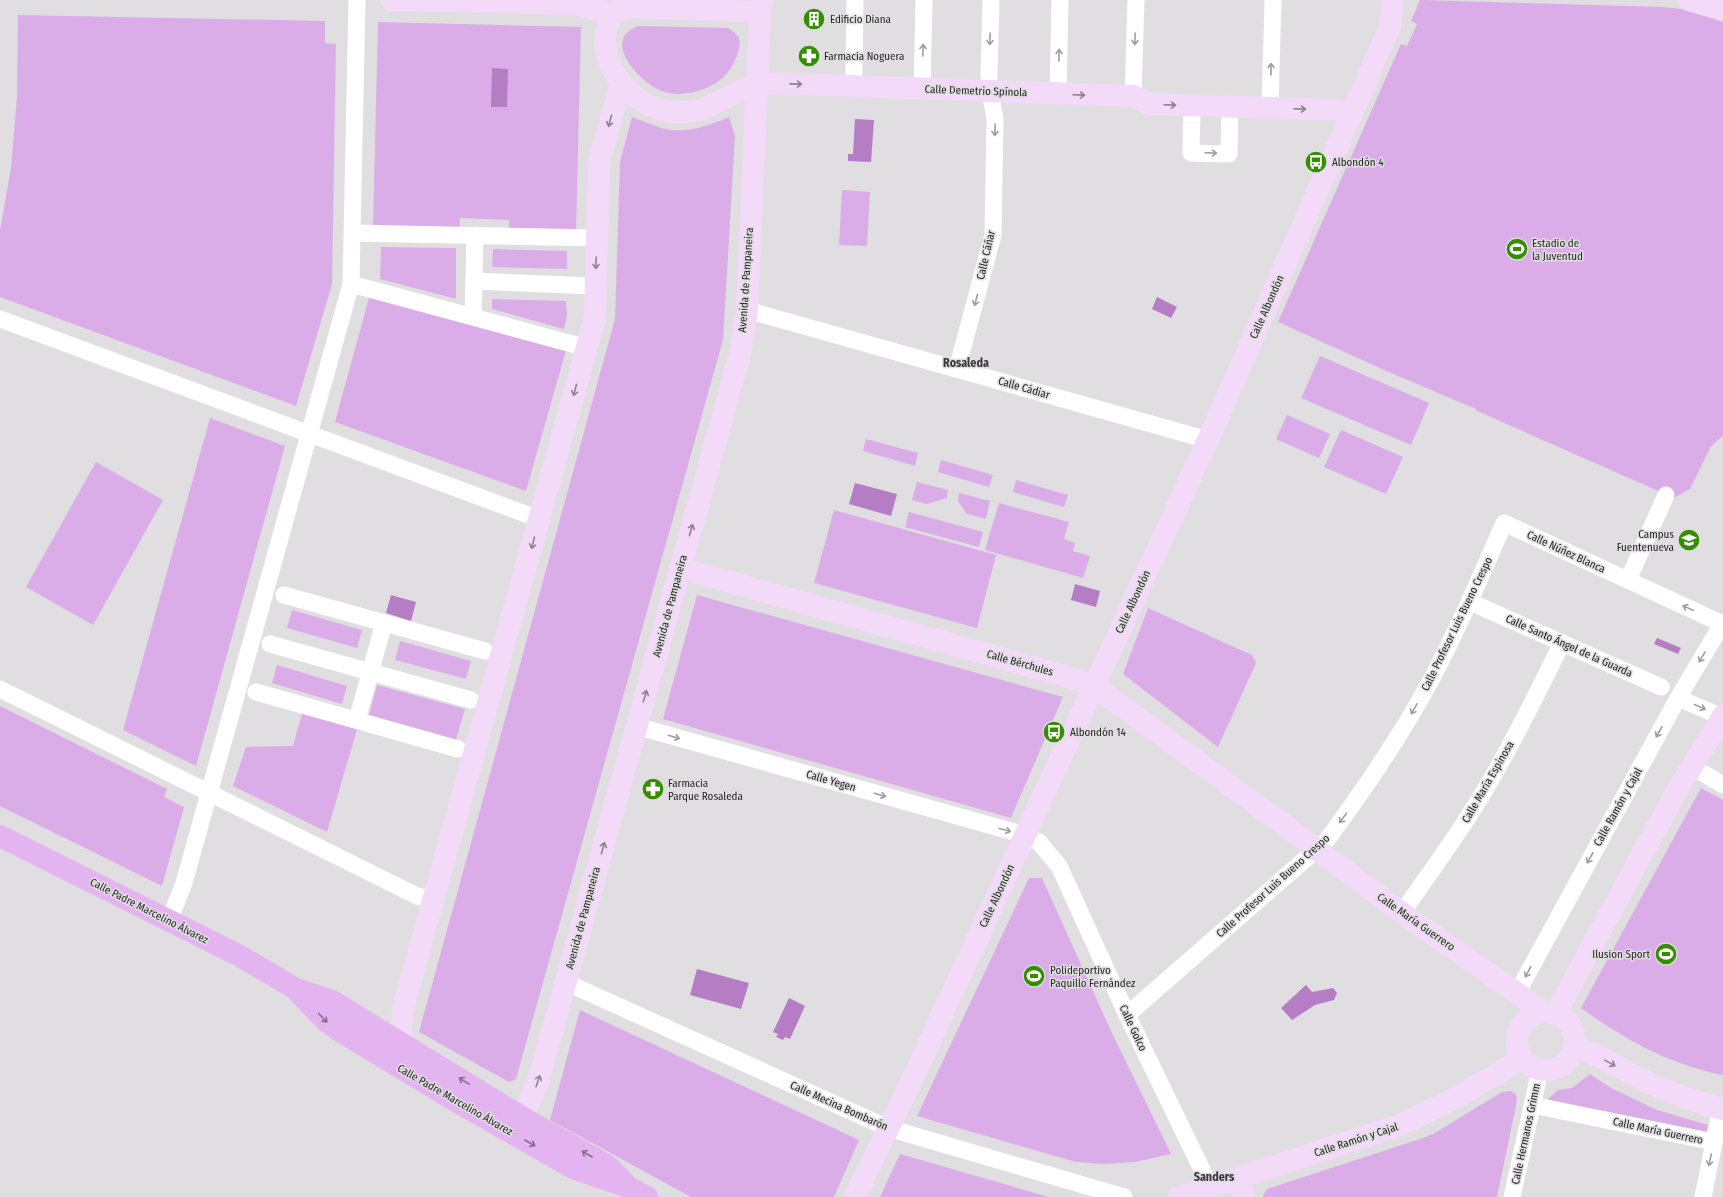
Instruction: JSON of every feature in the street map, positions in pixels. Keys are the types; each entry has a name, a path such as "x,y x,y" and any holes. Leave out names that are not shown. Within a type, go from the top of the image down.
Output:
{"main road":[{"name":"Calle Padre Marcelino Álvarez","path":"0,836 240,956 296,989 332,1001 520,1116 608,1166 638,1192"},
{"name":"Calle Padre Marcelino Álvarez","path":"296,989 327,1022 347,1036 450,1098 573,1168 638,1192"},
{"path":"400,1042 401,1054 406,1061 432,1077 450,1098 477,1102 503,1117 512,1118 520,1116"}],"street":[{"path":"169,921 184,883 210,792 351,284 357,0"},
{"path":"391,0 576,4 610,13 631,7 761,6"},
{"path":"854,73 855,0"},
{"path":"922,89 924,0"},
{"name":"Calle Cáñar","path":"957,369 993,235 995,120 990,91 992,0"},
{"path":"1058,94 1060,0"},
{"path":"1133,96 1136,0"},
{"path":"1270,108 1273,0"},
{"name":"Calle Albondón","path":"855,1197 1025,836 1208,440 1390,27 1393,0"},
{"path":"1689,0 1723,9"},
{"name":"Avenida de Pampaneira","path":"520,1116 529,1103 538,1082 740,354 747,310 761,6"},
{"path":"610,13 605,42 610,65 620,83 640,100 661,110 685,112 711,106 734,93 757,84"},
{"path":"400,1042 403,1010 595,318 599,162 620,83"},
{"name":"Calle Demetrio Spínola","path":"757,84 1133,96 1149,104 1344,110 1353,113"},
{"path":"1192,106 1191,153 1229,154 1230,107"},
{"path":"353,233 597,238"},
{"path":"473,317 475,236"},
{"path":"474,281 595,286"},
{"path":"351,284 587,348"},
{"name":"Calle Cádiar","path":"747,310 1208,440"},
{"path":"0,320 539,519"},
{"path":"1628,580 1666,495"},
{"name":"Calle Núñez Blanca","path":"1504,523 1723,624"},
{"name":"Calle Profesor Luis Bueno Crespo","path":"1127,1015 1316,848 1325,842 1332,833 1373,776 1405,726 1431,680 1468,605 1504,523"},
{"name":"Calle Bérchules","path":"680,568 1094,686 1316,848"},
{"path":"284,595 485,651"},
{"name":"Calle Santo Ángel de la Guarda","path":"1477,605 1661,687"},
{"path":"357,720 384,623"},
{"name":"Calle Ramón y Cajal","path":"1517,993 1678,698 1723,624"},
{"name":"Calle María Espinosa","path":"1402,914 1462,827 1493,776 1522,724 1562,643"},
{"path":"270,644 471,700"},
{"path":"0,689 417,896 434,900"},
{"path":"256,692 458,749"},
{"path":"1550,1013 1675,794 1723,716 1678,698"},
{"name":"Calle Yegen","path":"636,726 1025,836"},
{"path":"1692,766 1723,785"},
{"name":"Calle Golco","path":"1025,836 1039,842 1059,866 1127,1015 1206,1178 1209,1192"},
{"name":"Calle María Guerrero","path":"1316,848 1402,914 1517,993 1550,1013"},
{"name":"Calle Mecina Bombarón","path":"565,982 888,1128 1124,1197"},
{"path":"1517,993 1524,1021"},
{"path":"376,1027 387,1023 403,1010"},
{"path":"1550,1013 1568,1022 1573,1030 1575,1047 1570,1058 1562,1066 1551,1070 1540,1070 1526,1063 1521,1057 1517,1048 1516,1039 1519,1029 1524,1021 1537,1014 1550,1013"},
{"path":"1575,1047 1593,1053 1648,1082 1692,1100 1722,1109 1703,1197"},
{"name":"Calle Ramón y Cajal","path":"1179,1197 1241,1188 1405,1123 1450,1101 1510,1066 1521,1057"},
{"name":"Calle Hermanos Grimm","path":"1512,1197 1540,1070"},
{"name":"Calle María Guerrero","path":"1532,1105 1714,1142"}],"shaded area":[{"name":"Estadio de la Juventud","path":"1420,0 1664,7 1682,9 1723,22 1723,436 1711,446 1690,489 1674,498 1278,322 1400,46 1401,44 1407,46 1417,24 1411,21"},
{"path":"18,15 325,21 325,43 336,44 332,284 296,406 0,297 0,231 11,168 17,97"},
{"path":"378,22 581,27 576,234 509,232 509,220 460,218 459,231 373,229"},
{"path":"638,26 728,28 736,34 740,40 740,44 731,68 714,84 694,92 678,94 667,93 653,86 635,71 623,51 623,41 627,32"},
{"path":"492,68 508,69 507,107 491,107"},
{"path":"632,117 661,128 686,130 715,123 729,117 735,136 723,340 516,1079 509,1082 419,1032 615,319 620,162"},
{"path":"855,119 874,120 871,162 848,161 848,154 853,154"},
{"path":"842,190 870,192 867,246 839,245"},
{"path":"381,247 456,248 456,299 380,279"},
{"path":"493,249 567,251 567,269 492,267"},
{"path":"370,294 567,347 526,491 335,422"},
{"path":"1157,297 1177,307 1171,318 1152,309"},
{"path":"492,299 566,301 567,316 564,329 492,309"},
{"path":"1320,356 1429,403 1411,445 1301,398"},
{"path":"1287,415 1330,434 1319,458 1276,439"},
{"path":"210,418 285,446 196,766 123,730"},
{"path":"1341,430 1403,457 1386,494 1324,467"},
{"path":"866,439 918,453 915,466 863,451"},
{"path":"941,460 993,475 989,487 938,472"},
{"path":"96,462 163,500 93,625 26,587"},
{"path":"1016,480 1068,495 1064,507 1013,492"},
{"path":"917,482 948,490 947,498 927,504 912,500"},
{"path":"855,483 897,494 891,516 849,504"},
{"path":"959,493 990,501 986,519 967,514 958,501"},
{"path":"999,503 1069,522 1064,539 1075,543 1073,551 1090,556 1083,578 985,550"},
{"path":"834,510 996,555 977,628 814,583"},
{"path":"909,512 983,532 979,547 905,527"},
{"path":"1075,584 1100,591 1096,607 1071,600"},
{"path":"391,595 416,602 411,621 386,613"},
{"path":"697,595 1063,697 1011,818 663,719"},
{"path":"1148,608 1252,655 1256,663 1218,747 1123,674"},
{"path":"292,610 362,630 357,648 287,628"},
{"path":"1657,638 1681,648 1678,654 1654,644"},
{"path":"400,641 471,661 466,679 395,660"},
{"path":"277,665 347,686 342,704 272,683"},
{"path":"377,685 465,709 455,743 368,719"},
{"path":"0,706 167,789 164,797 184,807 162,886 0,806"},
{"path":"303,710 358,726 327,832 233,786 246,747 293,746"},
{"name":"Ilusion Sport","path":"1701,788 1723,800 1723,1075 1703,1071 1666,1058 1614,1030 1581,1008"},
{"name":"Polideportivo Paquillo Fernández","path":"1029,878 1042,878 1111,1031 1171,1154 1135,1162 1104,1164 1076,1162 917,1116"},
{"path":"697,969 749,983 741,1009 690,995"},
{"path":"1306,985 1312,992 1333,988 1337,993 1334,1000 1315,1005 1292,1020 1281,1008"},
{"path":"789,998 805,1006 790,1039 785,1037 783,1040 776,1037 778,1034 773,1032"},
{"path":"580,1010 859,1140 834,1197 691,1197 550,1120"},
{"path":"1590,1074 1611,1088 1657,1110 1708,1125 1706,1133 1547,1100 1558,1090 1572,1088"},
{"path":"1510,1091 1515,1093 1517,1098 1497,1197 1264,1197 1263,1195 1267,1189 1433,1134 1502,1092"},
{"path":"900,1154 1049,1197 880,1197"}],"place":[{"name":"Edificio Diana","path":"814,19"},
{"name":"Farmacia Noguera","path":"809,56"},
{"name":"Albondón 4","path":"1316,162"},
{"name":"Estadio de la Juventud","path":"1517,249"},
{"name":"Campus Fuentenueva","path":"1689,540"},
{"name":"Albondón 14","path":"1054,732"},
{"name":"Farmacia Parque Rosaleda","path":"653,789"},
{"name":"Ilusion Sport","path":"1666,954"},
{"name":"Polideportivo Paquillo Fernández","path":"1034,976"}],"district":[{"name":"Rosaleda","path":"966,363"},
{"name":"Sanders","path":"1214,1177"}]}
